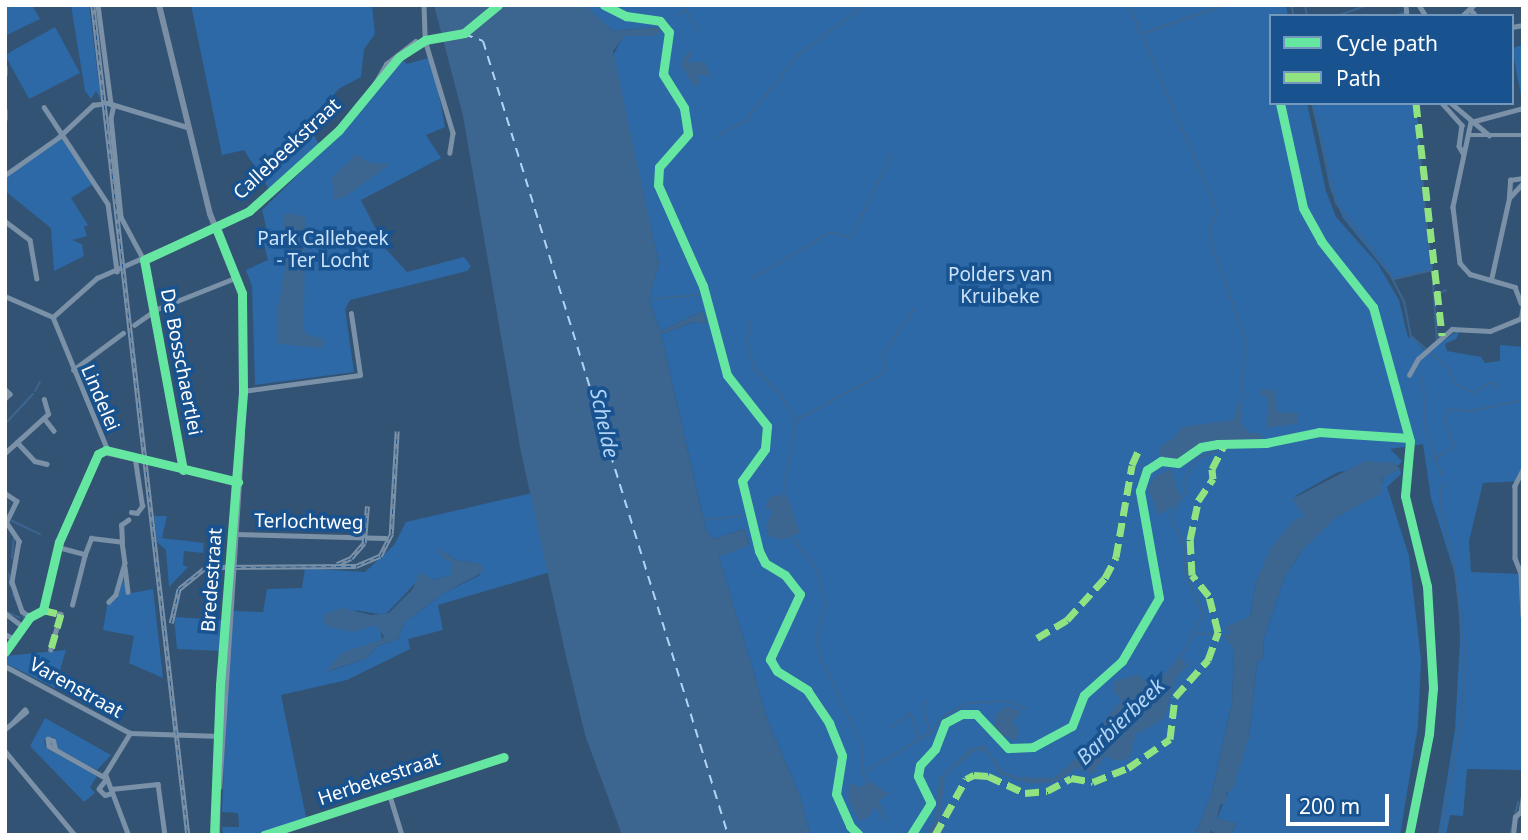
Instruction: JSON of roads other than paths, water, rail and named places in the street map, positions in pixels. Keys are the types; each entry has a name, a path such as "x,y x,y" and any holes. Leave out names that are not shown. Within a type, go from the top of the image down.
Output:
{"main road":[{"name":"Bredestraat","path":"159,5 187,127 216,228 242,293 243,391 223,681 219,787"},
{"name":"Bredestraat","path":"217,835 223,681"}],"street":[{"name":"De Bosschaertlei","path":"98,5 113,104 111,118 121,216 144,260 183,470"},
{"path":"424,5 425,40 451,124 450,153"},
{"name":"Callebeekstraat","path":"53,317 95,279 144,260 249,211 339,130 399,57 425,40"},
{"name":"Callebeekstraat","path":"374,86 386,64 415,41"},
{"path":"5,67 5,74"},
{"path":"5,175 62,135 89,107 113,104 187,127"},
{"path":"1444,105 1462,125 1459,146 1463,153"},
{"path":"1453,105 1489,135"},
{"path":"44,107 108,204 117,271"},
{"path":"1471,122 1523,108"},
{"path":"5,110 5,119"},
{"path":"1409,375 1442,336 1458,327 1490,331 1522,318 1522,304 1515,287 1466,273 1460,263 1453,207 1471,122"},
{"path":"1468,135 1523,135"},
{"path":"1491,280 1509,198 1510,180 1523,181"},
{"path":"1509,198 1523,181"},
{"path":"5,221 30,240 37,278"},
{"path":"134,324 153,311 236,277"},
{"path":"5,296 53,317"},
{"path":"243,391 360,375 351,314"},
{"name":"Lindelei","path":"53,317 106,450 135,460 238,482"},
{"path":"73,370 123,332"},
{"path":"5,389 10,394 5,399"},
{"path":"5,453 19,444 48,414 44,400"},
{"path":"44,418 54,430"},
{"path":"19,444 35,461 47,464"},
{"path":"43,610 58,547 93,461 106,450"},
{"path":"131,512 136,513 142,506 135,460"},
{"path":"1523,470 1515,486 1515,511 1523,616"},
{"path":"5,493 17,501 6,524 19,541 12,582 22,611 30,617"},
{"path":"128,520 121,525 128,592"},
{"name":"Terlochtweg","path":"233,534 385,538"},
{"path":"72,605 89,538 122,542"},
{"path":"58,547 85,554"},
{"path":"109,602 116,595 125,563"},
{"path":"5,652 30,617 43,610 61,614 51,650"},
{"path":"5,613 21,621 22,627"},
{"path":"5,634 14,639"},
{"name":"Varenstraat","path":"5,666 130,733 220,736"},
{"path":"5,729 13,722"},
{"path":"99,774 106,769 130,733"},
{"path":"55,750 105,779 128,835"},
{"path":"5,751 75,835"},
{"name":"Herbekestraat","path":"264,835 504,757"},
{"path":"106,769 105,779 99,789 105,795 112,791 158,783 165,835"},
{"path":"390,796 402,835"},
{"path":"1513,834 1522,809 1523,796"},
{"path":"1513,834 1523,831"}],"water":[{"name":"Schelde","path":"434,5 585,5 612,31 658,27 662,31 654,36 624,36 613,51 659,264 649,299 660,331 703,311 707,324 695,322 661,334 706,530 713,539 744,529 749,545 719,557 768,721 800,796 810,835 622,835 585,735 566,656 521,452 463,116"},
{"path":"694,50 688,62 705,62 711,77 696,74 700,82 695,87 681,66 685,55"},
{"path":"357,154 367,162 390,164 345,197 334,200 332,177"},
{"path":"289,213 305,217 304,330 306,334 324,339 325,345 320,348 278,344 277,312 289,245 284,239 283,215"},
{"path":"1262,389 1276,391 1277,412 1297,413 1297,424 1266,428 1268,398 1259,394"},
{"path":"1242,395 1242,424 1249,433 1262,434 1262,439 1210,441 1177,459 1159,456 1159,447 1174,438 1181,427 1233,420"},
{"path":"1365,461 1395,463 1400,469 1382,478 1382,493 1336,517 1303,549 1284,578 1264,637 1263,658 1257,661 1249,737 1233,789 1226,793 1227,802 1220,805 1217,819 1236,823 1231,835 1215,835 1211,830 1209,835 1195,835 1212,792 1232,703 1234,648 1225,639 1231,633 1225,627 1250,617 1256,582 1271,547 1294,520 1305,517 1292,499"},
{"path":"1171,469 1180,497 1176,505 1158,515 1148,488 1155,477"},
{"path":"787,495 800,533 782,540 769,536 766,527 772,511 765,508 771,496"},
{"path":"438,548 456,560 480,564 485,571 444,593 404,623 398,639 377,646 367,658 326,672 341,653 382,640 384,636 375,625 354,632 328,627 322,620 325,614 341,608 371,615 389,613 413,589 420,572 433,580 451,575 451,562 443,558"},
{"path":"1178,659 1185,659 1184,666 1193,661 1176,677 1164,719 1136,734 1129,759 1116,761 1105,756 1093,774 1076,768 1056,782 1030,784 1000,774 987,752 976,750 945,775 940,820 931,835 926,835 936,819 939,778 970,749 984,745 1003,771 1017,777 1054,778 1090,747 1100,726 1121,701 1113,689 1114,682 1137,674 1153,686"},
{"path":"1006,706 1022,711 1013,722 1019,732 1016,740 994,732 996,715"},
{"path":"871,781 886,793 892,792 879,801 888,824 875,807 868,818 859,821 848,798 850,783 861,787"}],"waterway":[{"path":"682,5 699,31"},
{"path":"716,137 745,121 799,54 864,5"},
{"path":"1129,5 1141,33"},
{"path":"1141,34 1225,5"},
{"path":"1292,5 1293,14"},
{"path":"1305,5 1307,14"},
{"path":"1343,14 1368,5"},
{"path":"676,16 684,9"},
{"path":"1143,38 1217,211 1210,227 1212,246 1245,338 1242,396"},
{"path":"1312,105 1336,203 1390,274 1404,301 1411,336 1449,369 1454,382 1472,393 1492,382 1498,388"},
{"path":"1418,148 1422,187"},
{"path":"751,279 831,232 851,238 891,155"},
{"path":"1422,188 1432,270"},
{"path":"1394,279 1432,270 1437,339"},
{"path":"1437,295 1446,290"},
{"path":"649,299 699,295"},
{"path":"796,420 885,372 883,354 914,309"},
{"path":"747,319 751,329 746,340 755,369 780,394 796,420 783,495"},
{"path":"1423,378 1425,429 1442,476"},
{"path":"35,391 40,382"},
{"path":"5,424 33,394"},
{"name":"Barbierbeek","path":"1430,461 1454,447 1444,421 1449,409 1471,411 1523,400"},
{"name":"Barbierbeek","path":"1166,674 1186,648 1203,614 1185,571 1184,544 1170,517 1186,491 1183,484 1190,468 1197,459 1216,451"},
{"path":"1441,835 1463,710 1465,657 1455,570 1441,509 1440,491 1444,483"},
{"path":"702,520 740,516"},
{"path":"12,521 40,534"},
{"path":"12,558 14,537"},
{"path":"791,537 817,569 826,606 817,638 821,659 863,748 862,771 867,783"},
{"path":"9,574 10,586"},
{"path":"13,594 25,620"},
{"path":"5,611 14,615"},
{"path":"16,616 20,618"},
{"path":"18,638 22,633"},
{"path":"1195,633 1215,635"},
{"path":"1222,635 1229,636"},
{"path":"13,646 16,641"},
{"path":"5,657 11,649"},
{"path":"863,773 930,733 923,705 927,701"},
{"path":"930,733 946,715 969,703 1008,701 1026,709"},
{"path":"910,711 919,739"},
{"path":"891,728 910,714"},
{"path":"1510,835 1518,802"}],"railway":[{"path":"93,5 188,835"},
{"path":"171,623 179,589 206,567 356,566 380,556 391,534 397,431"},
{"path":"337,564 351,558 364,543 367,506"}],"park label":[{"name":"Park Callebeek - Ter Locht","path":"323,250"},
{"name":"Polders van Kruibeke","path":"1000,286"}]}
